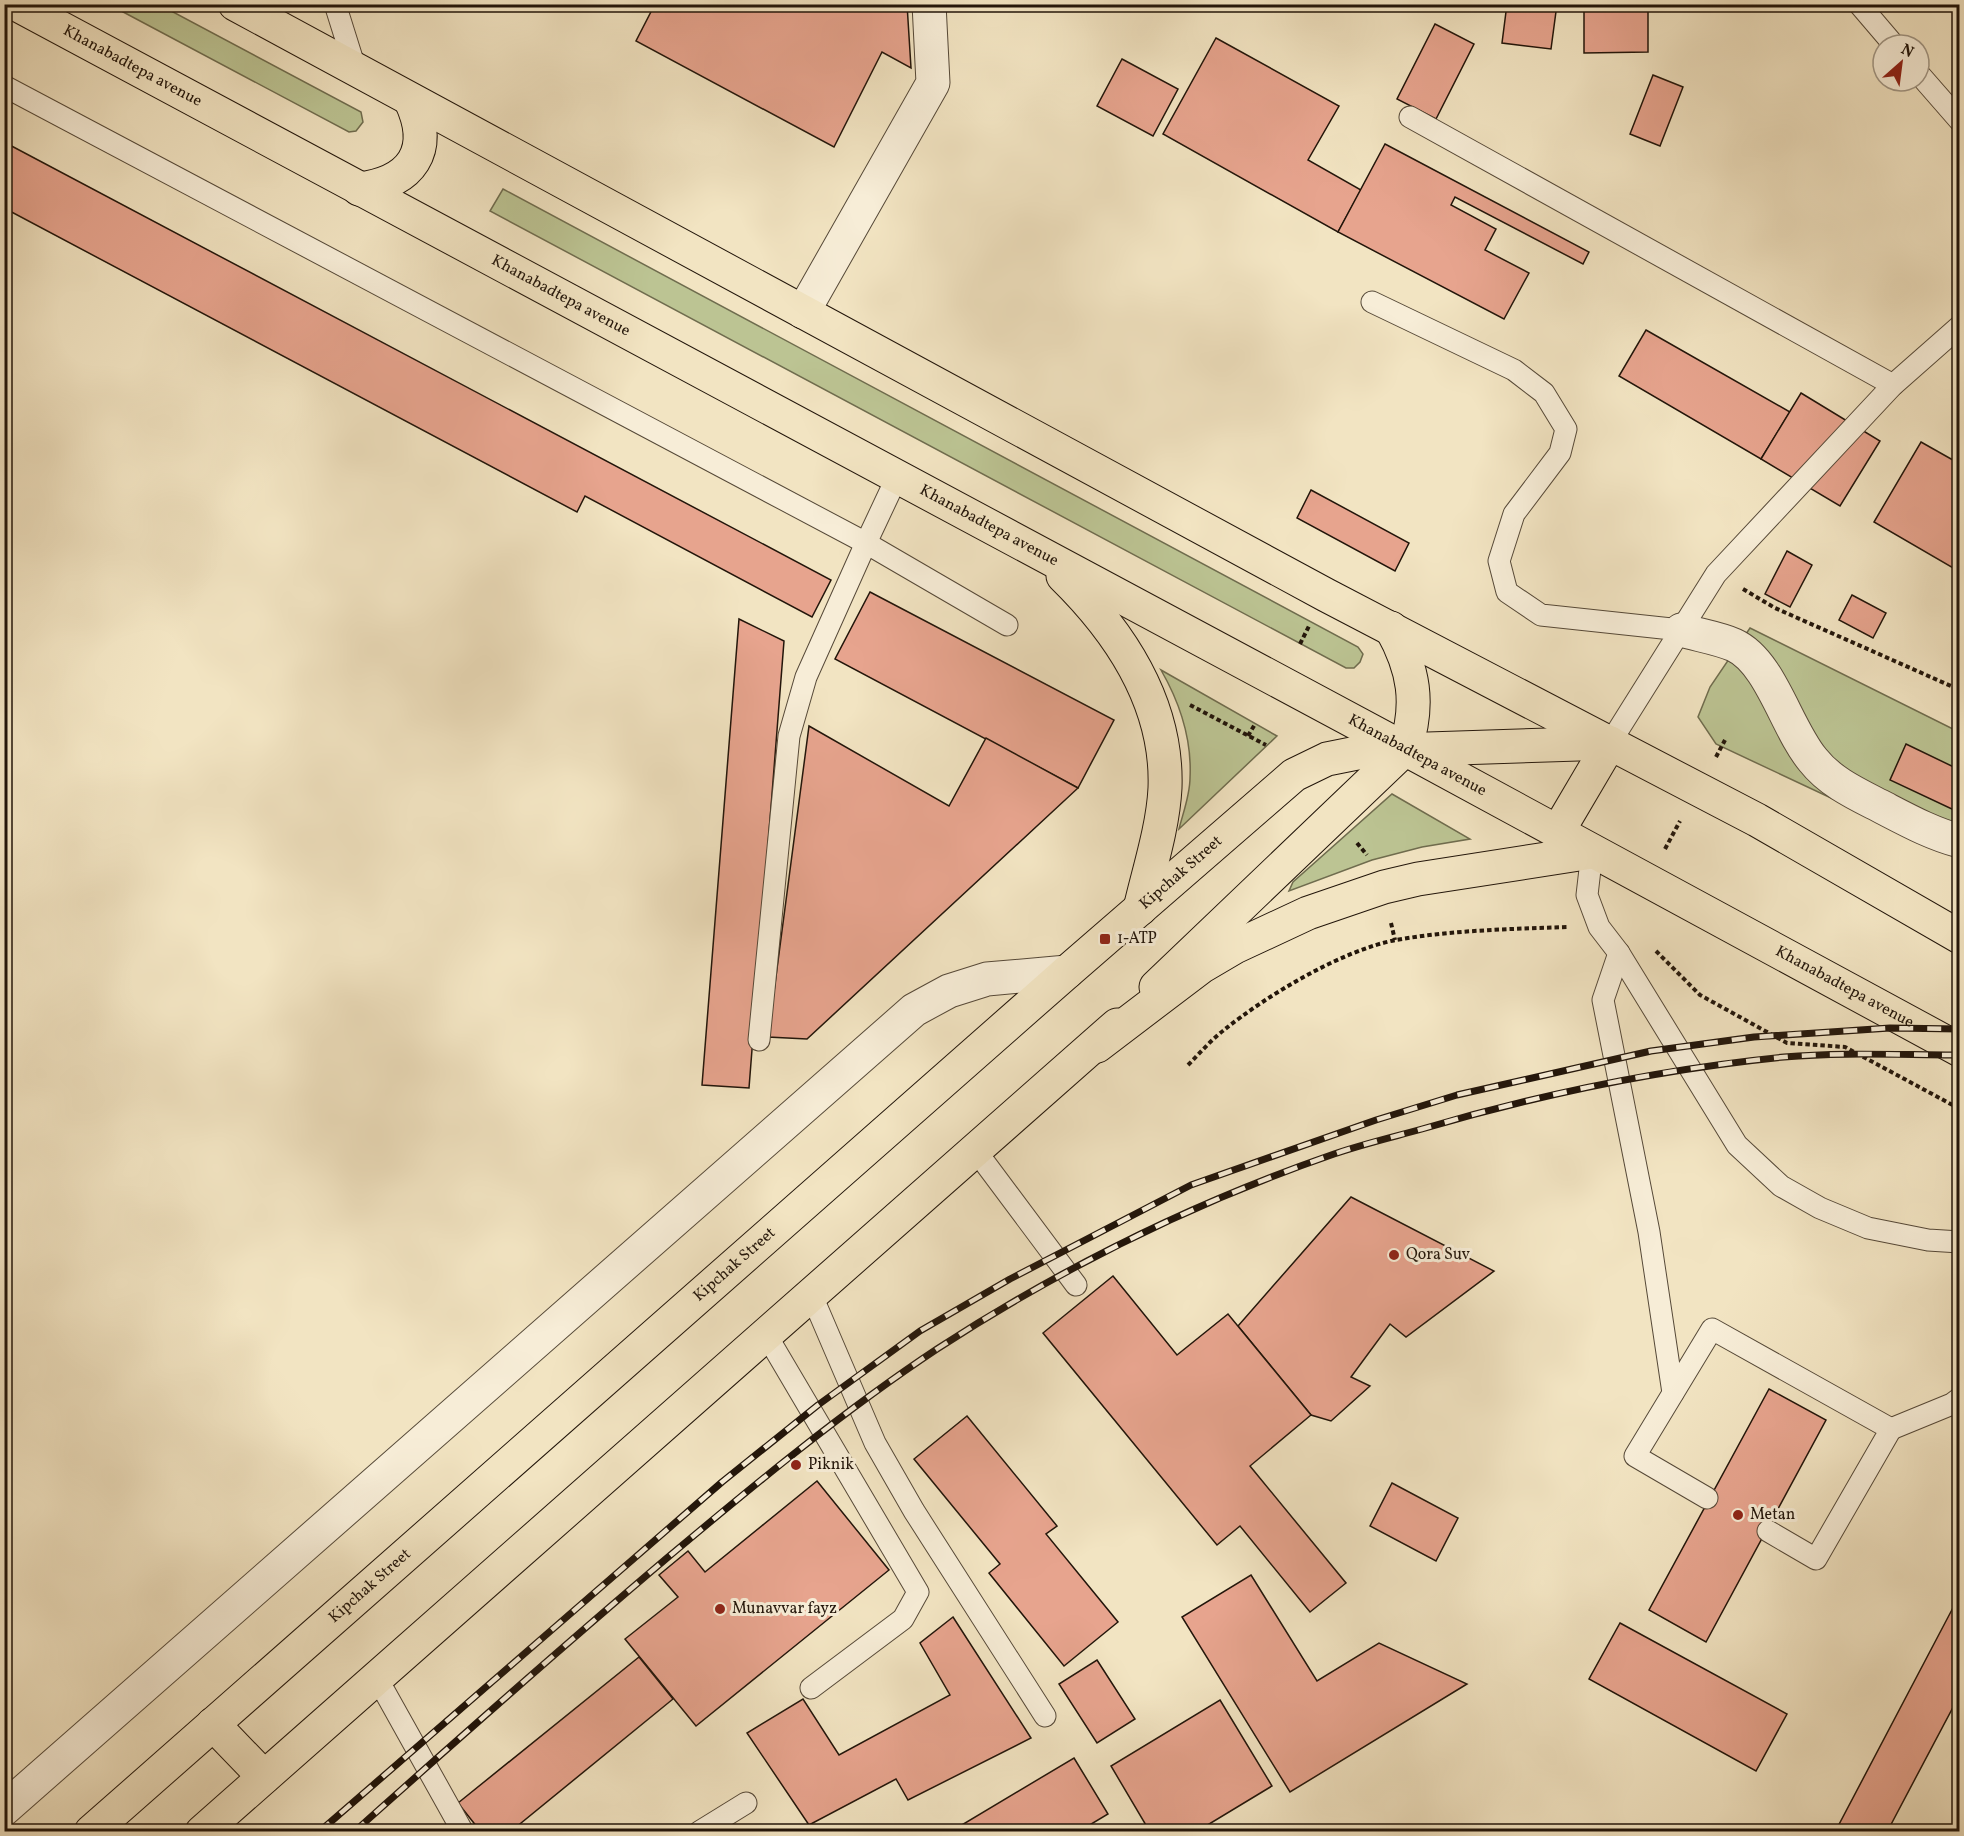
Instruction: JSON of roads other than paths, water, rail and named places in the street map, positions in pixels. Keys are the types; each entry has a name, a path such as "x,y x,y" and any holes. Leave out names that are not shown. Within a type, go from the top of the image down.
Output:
{"main road":[{"name":"Khanabadtepa avenue","path":"16,4 1405,749 1959,1050"},
{"path":"235,4 1326,595 1756,820 1959,937"},
{"path":"359,189 375,187 391,180 405,171 416,159 421,130 411,100"},
{"path":"1041,554 1109,626 1139,674 1153,704 1164,752 1165,789 1159,829 1140,909"},
{"path":"207,1830 264,1777 1097,1046 1264,882 1405,749 1414,714 1413,689 1402,646 1391,628"},
{"path":"1557,833 1610,743"},
{"name":"Kipchak Street","path":"91,1832 1067,972 1294,775 1327,759 1346,754 1405,749 1610,743"},
{"path":"1097,1046 1201,967 1262,933 1308,913 1384,887 1418,879 1592,852"},
{"path":"213,1724 264,1777"}],"street":[{"path":"803,312 933,83 928,4"},
{"path":"1681,630 1735,645 1753,658 1766,676 1796,738 1814,762 1836,783 1935,834 1959,841"},
{"path":"4,1809 914,1010 949,991 987,979 1067,972"}],"lane":[{"path":"335,4 356,71"},
{"path":"1859,4 1884,33"},
{"path":"4,86 866,543 1007,625"},
{"path":"1931,88 1959,121"},
{"path":"1410,117 1893,385"},
{"path":"1372,302 1514,370 1544,393 1566,429 1560,453 1514,514 1499,561 1507,592 1541,615 1681,630"},
{"path":"1610,743 1716,573 1893,385 1959,326"},
{"path":"759,1040 789,736 806,677 897,477"},
{"path":"1592,852 1587,895 1599,927 1618,952 1737,1145 1781,1186 1820,1208 1869,1228 1928,1240 1959,1242"},
{"path":"1618,952 1603,1000 1649,1232 1673,1393"},
{"path":"976,1151 1076,1285"},
{"path":"812,1296 875,1443 914,1511 1046,1716"},
{"path":"1707,1498 1635,1456 1712,1329 1891,1429"},
{"path":"767,1335 918,1592 903,1619 812,1688"},
{"path":"1768,1531 1816,1559 1891,1429 1952,1404 1959,1398"},
{"path":"377,1678 463,1832"},
{"path":"699,1832 746,1803"}],"railway":[{"path":"319,1832 722,1482 818,1405 920,1331 1010,1279 1191,1185 1376,1120 1457,1095 1651,1051 1754,1037 1890,1028 1960,1029"},
{"path":"354,1832 667,1558 833,1424 937,1349 1031,1292 1129,1240 1231,1193 1334,1154 1467,1116 1556,1094 1692,1068 1784,1057 1850,1054 1960,1055"}],"place":[{"name":"1-ATP","path":"1105,939"},
{"name":"Qora Suv","path":"1394,1255"},
{"name":"Piknik","path":"796,1465"},
{"name":"Metan","path":"1738,1515"},
{"name":"Munavvar fayz","path":"720,1609"}]}
